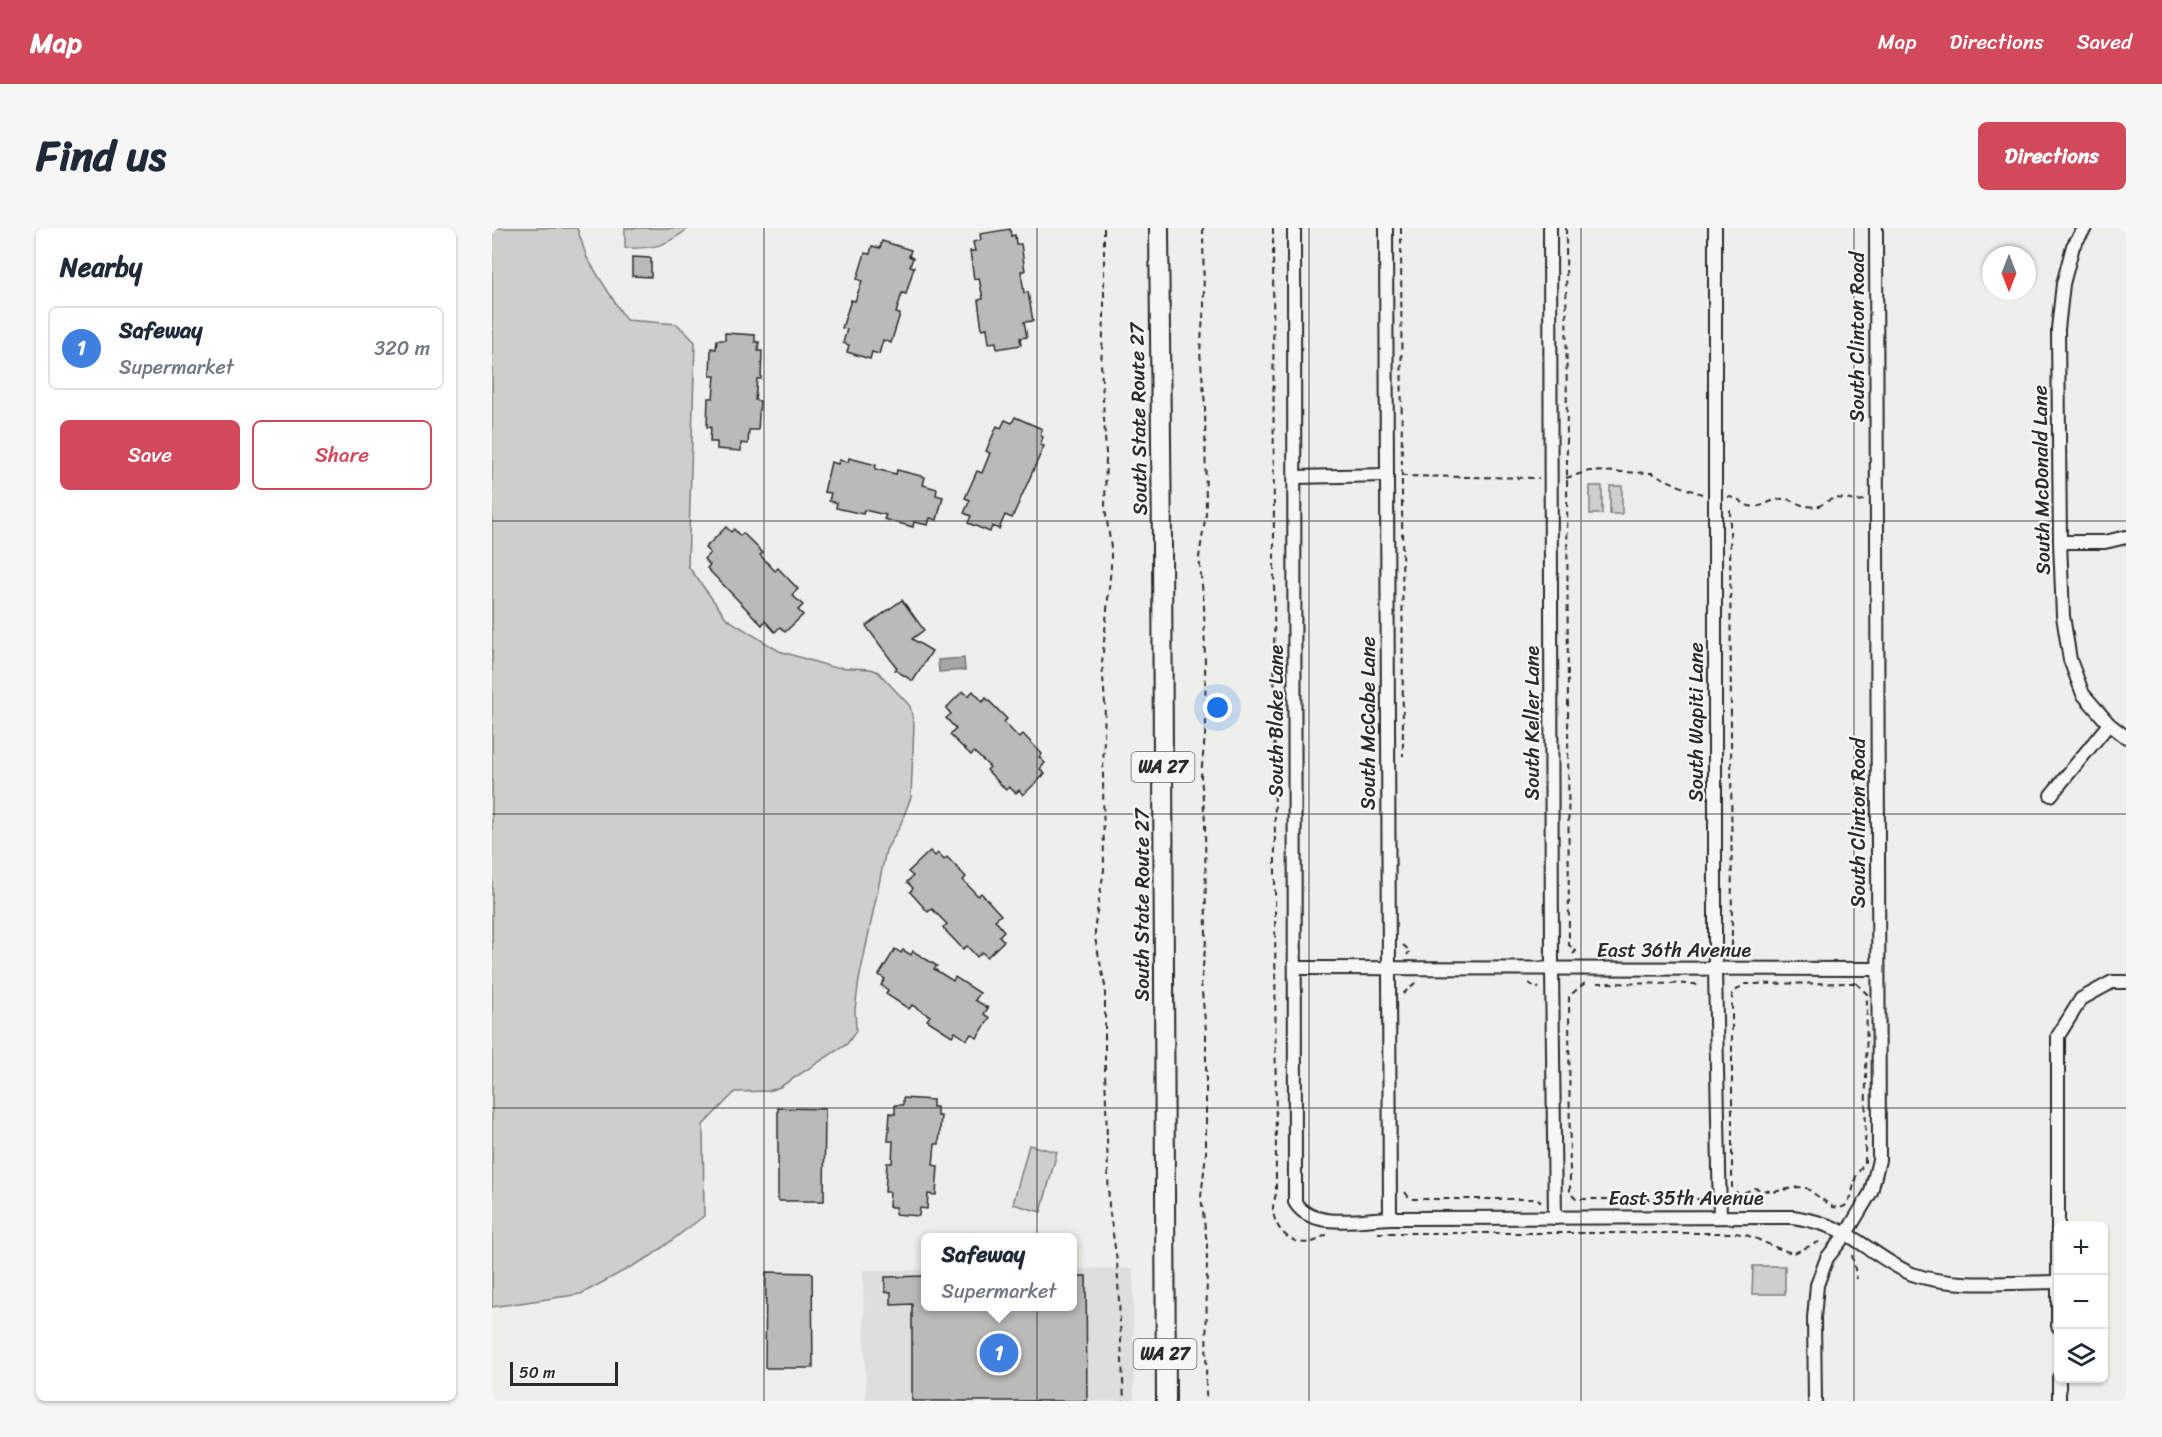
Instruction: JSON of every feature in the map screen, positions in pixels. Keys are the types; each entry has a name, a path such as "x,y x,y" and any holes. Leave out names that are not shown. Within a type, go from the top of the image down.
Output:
{"main road":[{"name":"South State Route 27","path":"1159,228 1166,1401"}],"street":[{"name":"South Blake Lane","path":"1294,228 1295,1202 1301,1212"},
{"name":"South McCabe Lane","path":"1386,228 1390,1218"},
{"name":"South Keller Lane","path":"1550,228 1552,970 1556,1218"},
{"name":"South Wapiti Lane","path":"1715,228 1715,970 1720,1217"},
{"name":"South Clinton Road","path":"1815,1401 1814,1318 1817,1285 1827,1258 1846,1234 1871,1192 1879,1160 1876,228"},
{"name":"South McDonald Lane","path":"2085,228 2073,246 2063,284 2058,329 2063,616 2070,660 2082,694 2109,724 2126,737"},
{"path":"1295,477 1386,476"},
{"path":"2060,542 2105,542 2126,537"},
{"path":"2051,795 2109,724"},
{"name":"East 36th Avenue","path":"1296,968 1878,969"},
{"path":"2058,1275 2058,1036 2081,999 2112,982 2126,982"},
{"name":"East 35th Avenue","path":"1301,1212 1315,1219 1327,1220 1793,1217 1814,1221 1846,1234 1882,1258 1927,1279 1969,1282 2054,1281"},
{"path":"2059,1383 2059,1401"}],"path":[{"path":"1104,228 1104,320 1101,363 1106,454 1106,508 1111,567 1102,663 1105,704 1104,870 1095,924 1095,938 1105,986 1109,1207 1117,1261 1124,1401"},
{"path":"1203,228 1204,306 1200,352 1205,405 1206,514 1199,557 1204,604 1206,725 1201,776 1205,821 1206,941 1201,983 1206,1042 1206,1154 1201,1197 1207,1244 1206,1401"},
{"path":"1273,228 1276,1194 1273,1208 1276,1223 1282,1234 1296,1242 1313,1242 1333,1233"},
{"path":"1401,228 1403,758"},
{"path":"1566,228 1569,945 1576,951 1572,956"},
{"path":"1386,476 1550,478"},
{"path":"1730,509 1732,946 1737,952 1734,954"},
{"path":"1403,935 1403,946 1410,951 1407,956"},
{"path":"1403,1005 1403,993 1414,982 1426,982"},
{"path":"1520,983 1532,983 1537,989 1541,985"},
{"path":"1700,988 1695,984 1583,983 1569,996 1569,1054 1570,1193 1576,1199 1700,1199"},
{"path":"1856,983 1867,994 1866,1137 1864,1162 1856,1176 1851,1197 1845,1206 1840,1208 1833,1207 1806,1188 1798,1187 1773,1192 1754,1188 1739,1195 1731,1187 1732,994 1744,984 1856,983"},
{"path":"1404,1182 1405,1194 1410,1199 1538,1199 1541,1203"},
{"path":"1368,1233 1735,1233 1747,1234 1760,1242 1794,1253 1821,1241"},
{"path":"1852,1255 1857,1279"}],"shaded area":[{"path":"492,228 577,228 587,258 626,320 677,324 695,342 688,566 727,619 779,651 832,667 871,669 878,672 910,706 914,724 911,797 900,826 886,850 859,980 855,1009 856,1031 847,1044 780,1087 768,1091 735,1092 703,1125 704,1216 651,1256 581,1294 492,1307"},
{"path":"625,228 689,228 666,243 652,247 625,248"},
{"path":"1590,486 1602,486 1602,514 1590,514"},
{"path":"1610,486 1622,486 1622,514 1610,514"},
{"path":"964,658 965,670 939,672 938,660"},
{"path":"1029,1145 1057,1152 1041,1212 1013,1204"},
{"path":"1753,1266 1785,1266 1785,1294 1752,1294"},
{"path":"1133,1268 1134,1401 866,1401 863,1270 921,1270 921,1311 1077,1311 1077,1269"}],"building":[{"path":"1010,229 1011,236 1015,235 1016,244 1021,244 1025,271 1021,271 1024,293 1028,292 1033,321 1024,322 1027,337 1020,338 1021,345 997,349 996,342 989,343 987,328 982,329 978,300 983,299 979,278 974,279 970,251 975,251 973,242 981,240 980,234"},
{"path":"882,241 911,250 909,256 913,258 910,266 914,267 906,294 902,293 896,313 900,314 891,343 883,340 879,354 872,352 870,359 847,352 849,345 843,343 847,329 842,328 851,300 855,301 862,281 857,279 865,253 870,254 872,246 880,248"},
{"path":"632,257 651,258 651,277 632,276"},
{"path":"725,333 755,335 755,342 759,342 758,351 762,351 761,379 757,379 755,400 760,401 758,430 749,430 748,444 741,443 741,451 717,449 717,442 710,442 711,427 707,427 708,398 713,398 715,376 710,376 711,348 716,349 717,340 725,340"},
{"path":"1015,417 1042,429 1040,435 1043,437 1040,445 1044,446 1012,518 1005,515 999,529 992,526 990,532 968,523 971,516 964,513 970,500 965,498 977,471 982,473 990,453 986,451 997,426 1001,428 1005,420 1012,423"},
{"path":"849,458 876,465 875,469 896,474 897,470 925,477 923,485 937,489 936,495 943,497 937,520 930,518 928,525 914,522 913,527 884,519 886,515 864,510 863,514 836,508 837,503 829,501 831,493 824,492 831,462 838,464 839,460 848,462"},
{"path":"726,527 731,532 734,529 740,536 743,533 763,553 760,555 775,571 778,568 798,589 792,595 803,605 798,610 803,615 785,632 780,627 775,632 765,621 762,625 707,568 710,565 704,559 710,553 705,548"},
{"path":"902,600 924,630 912,639 932,651 913,681 895,670 897,668 866,626"},
{"path":"963,691 968,696 973,691 983,702 986,698 1007,719 1004,722 1019,738 1023,734 1042,754 1039,757 1045,763 1040,769 1045,774 1023,795 1019,790 1016,793 1009,787 1006,790 987,770 990,767 974,752 971,755 950,735 956,729 946,718 951,714 946,708"},
{"path":"930,851 935,856 938,853 944,860 947,857 966,877 963,880 978,896 981,893 1001,915 995,920 1004,931 999,936 1004,941 987,957 982,952 977,957 967,946 963,949 943,928 947,924 932,909 928,912 910,892 913,888 907,882 913,876 908,872"},
{"path":"895,949 901,953 903,950 911,955 913,951 937,966 934,969 953,981 955,977 980,993 975,1000 988,1008 984,1014 990,1018 977,1038 971,1034 967,1040 955,1032 952,1036 927,1020 930,1016 912,1005 909,1009 886,994 888,990 881,985 885,979 879,975"},
{"path":"903,1098 933,1100 933,1107 937,1107 937,1116 941,1116 939,1144 935,1144 933,1165 938,1166 936,1195 928,1194 927,1209 920,1208 919,1216 895,1214 896,1207 889,1207 890,1192 885,1192 887,1163 892,1163 893,1141 888,1141 890,1113 895,1114 895,1105 903,1105"},
{"path":"778,1108 825,1109 824,1201 778,1201"},
{"path":"766,1272 812,1273 813,1368 765,1368"},
{"path":"921,1276 921,1311 1077,1311 1077,1276 1086,1276 1087,1401 912,1401 912,1304 891,1305 891,1292 885,1292 885,1277"}],"place":[{"name":"Safeway","path":"999,1353"}]}
